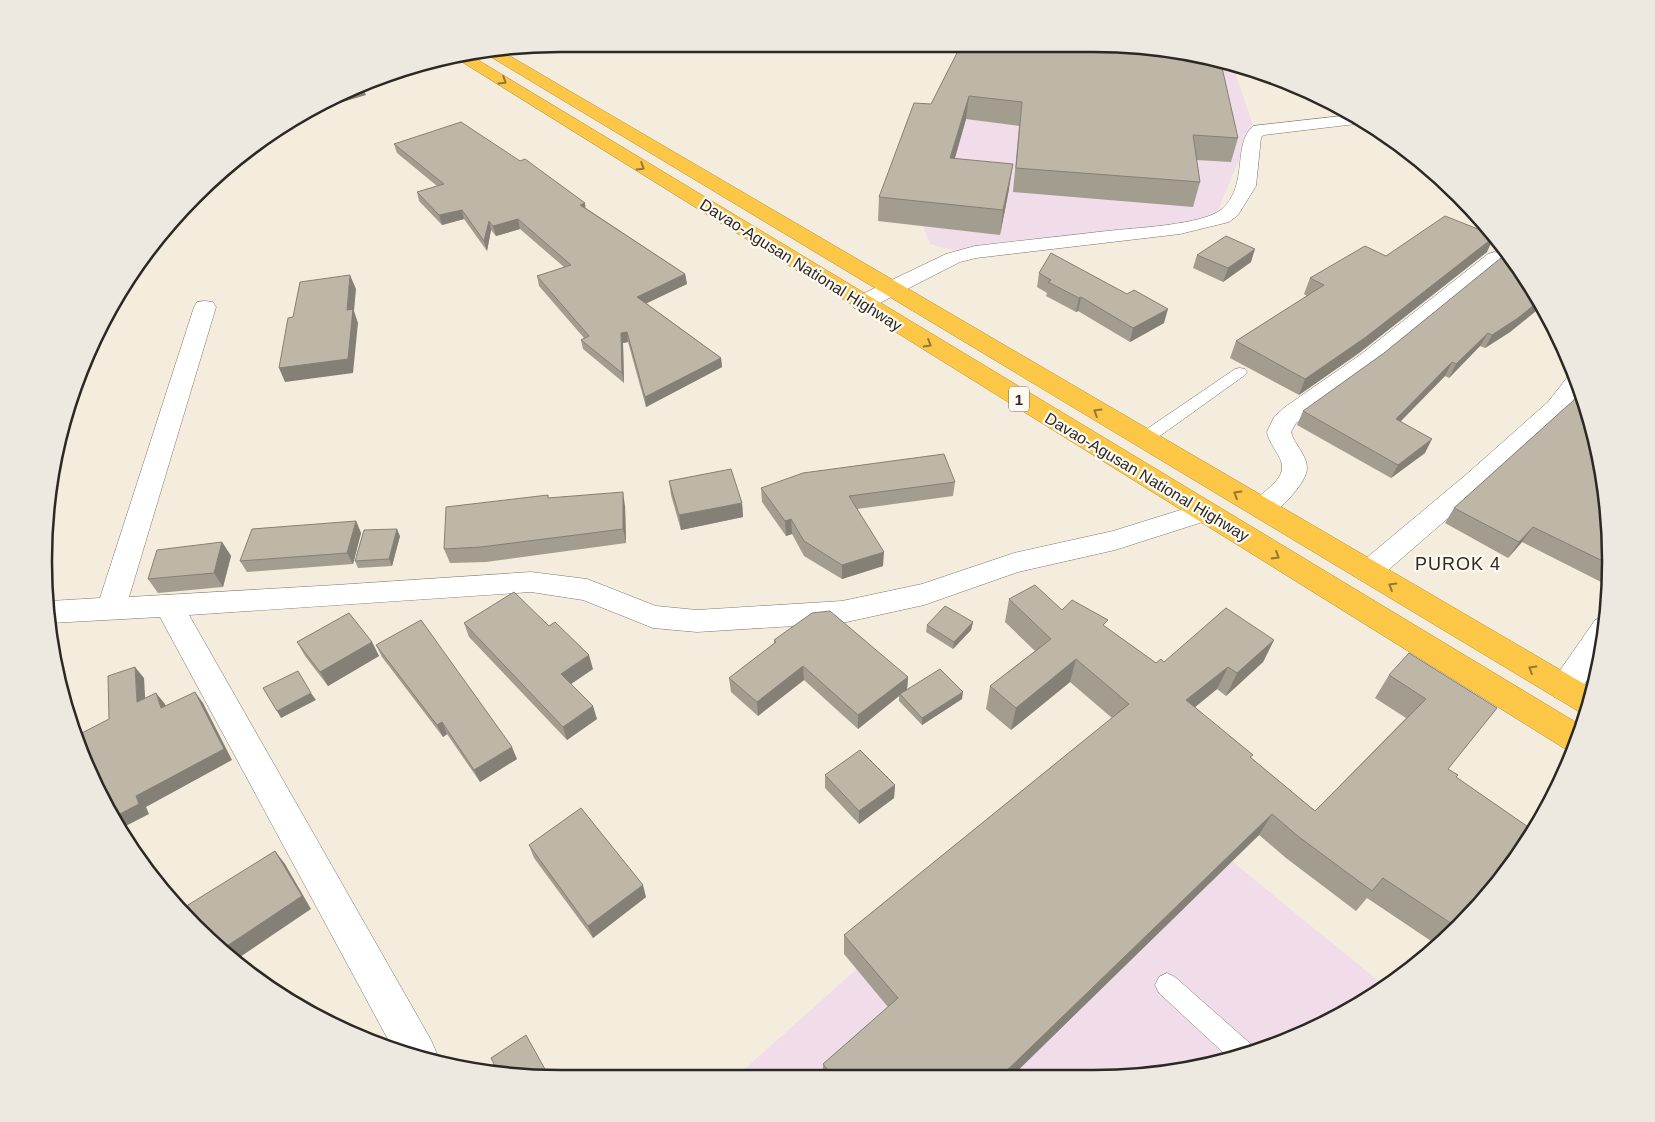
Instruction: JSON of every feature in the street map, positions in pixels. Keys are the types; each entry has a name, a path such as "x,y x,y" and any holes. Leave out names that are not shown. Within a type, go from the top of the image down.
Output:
{"highway":[{"name":"Davao-Agusan National Highway","path":"499,57 1577,695"},
{"name":"Davao-Agusan National Highway","path":"469,61 1571,736"}],"street":[{"path":"862,303 953,258 975,252 1180,228 1222,218 1231,211 1247,186 1253,135 1260,130 1347,120"},
{"path":"1261,508 1289,481 1295,471 1293,461 1279,434 1280,427 1289,416 1339,382 1495,258"},
{"path":"112,610 205,308"},
{"path":"1368,572 1476,480 1556,407 1572,387"},
{"path":"56,612 112,610 531,582 587,590 653,617 697,620 842,612 924,594 1014,563 1115,540 1203,512"},
{"path":"169,606 413,1047"},
{"path":"1577,695 1594,655"}],"lane":[{"path":"1144,439 1240,372"},
{"path":"1167,985 1237,1049"}],"shaded area":[{"path":"1002,52 1094,52 1160,57 1193,62 1235,73 1253,125 1215,218 957,251 930,244 919,216 926,140 1003,80"},
{"path":"1099,753 1380,982 1319,1017 1289,1031 1226,1052 1160,1065 1094,1070 744,1070"}],"building":[{"path":"957,52 1094,52 1160,57 1222,69 1238,138 1193,135 1200,182 1016,168 1022,102 969,96 950,158 1013,164 1003,210 879,197 914,103 931,104"},
{"path":"461,122 520,161 525,159 585,203 580,205 685,274 637,297 721,358 645,397 627,332 621,333 622,373 581,340 589,336 537,276 571,265 518,219 493,226 489,221 484,241 462,210 439,215 417,192 444,184 394,144"},
{"path":"1445,216 1479,229 1489,241 1366,337 1305,379 1236,341 1324,285 1310,278 1365,246 1386,256"},
{"path":"1226,236 1255,249 1228,268 1197,255"},
{"path":"1051,253 1127,294 1134,290 1168,309 1133,328 1081,297 1079,298 1048,282 1051,280 1039,273"},
{"path":"1502,257 1517,278 1533,306 1492,335 1488,333 1456,364 1452,362 1396,419 1432,439 1398,465 1303,411 1384,353"},
{"path":"350,275 347,310 353,309 348,359 279,368 288,318 293,317 300,282"},
{"path":"1576,398 1593,462 1598,495 1602,561 1533,527 1519,542 1454,508"},
{"path":"944,454 955,482 849,496 884,552 842,565 804,541 791,519 785,521 761,488 803,473"},
{"path":"731,469 742,503 679,515 669,481"},
{"path":"623,492 623,529 481,547 444,549 446,507 548,495 548,498"},
{"path":"356,521 347,553 240,561 252,529"},
{"path":"397,529 389,559 355,561 364,530"},
{"path":"222,542 214,573 148,579 157,550"},
{"path":"1035,585 1062,610 1072,600 1108,620 1103,625 1156,663 1161,659 1164,662 1226,608 1274,640 1237,673 1228,667 1186,700 1253,755 1250,757 1315,811 1426,699 1389,675 1409,653 1497,708 1448,769 1458,775 1456,777 1527,826 1497,871 1451,923 1383,878 1372,891 1299,837 1272,814 1007,1070 828,1070 823,1064 898,998 844,935 1129,704 1076,659 1016,708 990,686 1051,639 1009,599"},
{"path":"514,592 549,626 555,622 589,655 561,674 593,706 563,727 464,623"},
{"path":"945,606 973,622 954,642 927,625"},
{"path":"830,611 908,677 858,715 803,666 757,702 729,678 776,642 774,640 812,613"},
{"path":"349,613 372,642 320,672 297,642"},
{"path":"421,620 512,747 474,770 442,722 437,725 376,645"},
{"path":"135,667 137,702 156,693 161,708 195,692 224,749 136,796 139,804 120,814 105,786 82,733 109,719 108,676"},
{"path":"940,669 963,692 922,718 900,694"},
{"path":"298,671 311,693 277,711 263,688"},
{"path":"860,750 895,785 859,811 825,775"},
{"path":"581,808 643,885 588,926 529,845"},
{"path":"275,851 302,896 228,945 201,921 188,905"},
{"path":"526,1035 545,1069 494,1065 491,1058"}],"district":[{"name":"PUROK 4","path":"1458,564"}]}
